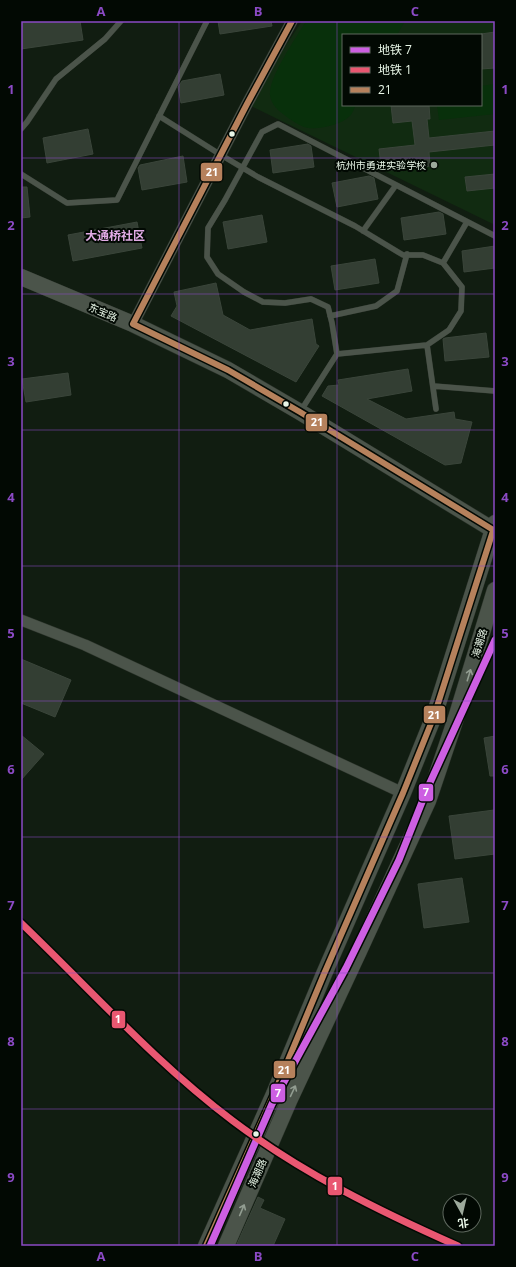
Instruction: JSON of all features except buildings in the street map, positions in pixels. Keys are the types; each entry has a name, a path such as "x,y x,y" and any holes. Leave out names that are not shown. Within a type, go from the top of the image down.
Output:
{"main road":[{"name":"东宝路","path":"21,277 133,324 228,370 494,528"},
{"name":"海潮路","path":"206,1246 274,1094 434,716 494,528"},
{"name":"海潮路","path":"226,1246 289,1101 428,801 456,718 495,590"}],"street":[{"path":"133,324 292,21"},
{"path":"21,620 85,645 402,793"}],"lane":[{"path":"21,128 27,122 56,78 105,39 121,21"},
{"path":"21,174 67,203 117,200 207,21"},
{"path":"159,116 242,168 364,231 403,255 423,254 444,263 462,287 461,311 449,330 427,345 338,354"},
{"path":"300,412 338,354 328,307 311,299 284,303 263,302 244,292 218,274 207,257 208,228 262,132 278,124 495,236"},
{"path":"364,231 396,185"},
{"path":"444,263 467,222"},
{"path":"330,316 376,306 397,291 407,254"},
{"path":"427,345 436,409"},
{"path":"432,386 495,391"}],"shaded area":[{"name":"杭州市勇进实验学校","path":"302,21 495,21 495,225 247,104"},
{"path":"306,21 405,21 398,34 342,34 342,106 356,106 351,115 346,119 321,128 304,127 280,112 272,102 270,95 271,84 290,46"},
{"path":"495,84 495,114 439,120 437,106 482,106 482,86"}],"metro line":[{"name":"7","path":"210,1246 272,1104 346,968 399,860 428,787 495,640"},
{"name":"1","path":"21,923 151,1051 205,1099 233,1121 286,1158 342,1190 370,1205 458,1246"}],"transit line":[{"name":"21","path":"133,324 247,104 292,21"},
{"name":"21","path":"133,324 228,370 300,412 495,531"},
{"name":"21","path":"206,1246 274,1094 324,974 403,793 434,716 493,531"}],"place":[{"name":"杭州市勇进实验学校","path":"434,165"}],"district":[{"name":"大通桥社区","path":"115,235"}]}
